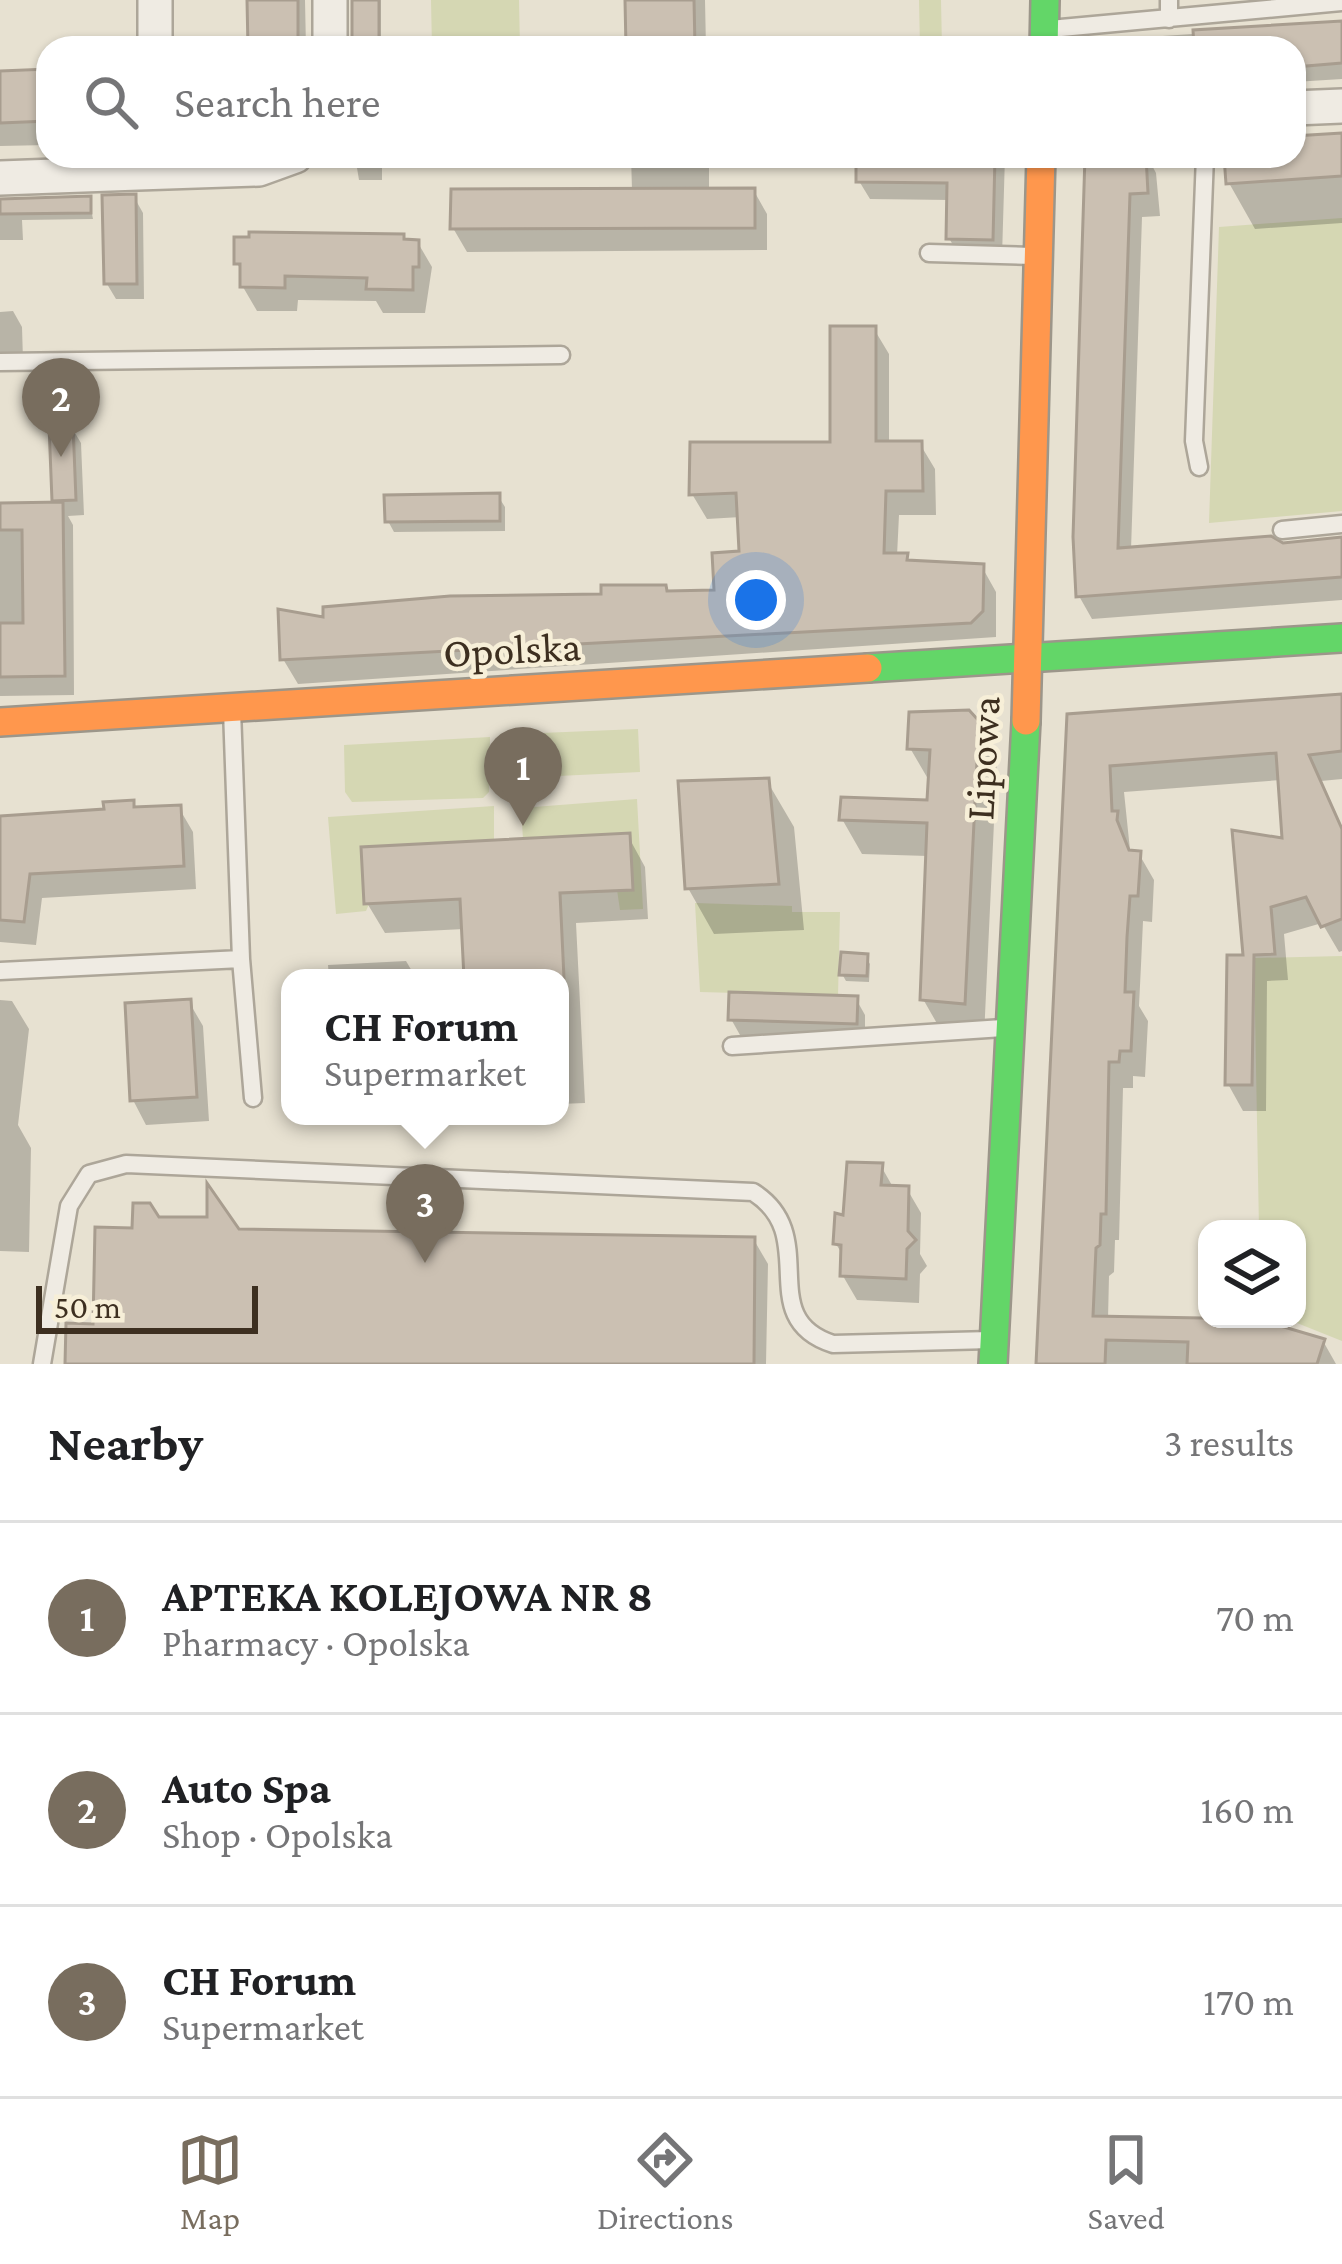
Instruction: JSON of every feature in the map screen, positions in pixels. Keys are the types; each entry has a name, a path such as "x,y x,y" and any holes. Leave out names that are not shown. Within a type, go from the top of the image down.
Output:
{"street":[{"path":"154,0 155,36"},
{"path":"330,36 331,0"},
{"path":"1044,36 1045,0"},
{"path":"1306,108 1342,106"},
{"path":"0,178 104,168"},
{"name":"Lipowa","path":"993,1352 1029,658 1041,168"},
{"name":"Opolska","path":"0,722 1342,638"}],"lane":[{"path":"1053,36 1169,9 1342,2"},
{"path":"1199,467 1194,441 1205,168"},
{"path":"929,253 1039,256"},
{"path":"0,362 561,355"},
{"path":"1282,530 1342,524"},
{"path":"232,708 241,959 253,1098"},
{"path":"0,971 241,959"},
{"path":"732,1046 1010,1028"},
{"path":"42,1364 69,1205 89,1174 126,1164 754,1192 774,1205 786,1228 792,1306 804,1331 833,1344 993,1352"}],"green space":[{"path":"431,0 519,0 520,36 432,36"},
{"path":"919,0 941,0 942,36 920,36"},
{"path":"1342,218 1342,511 1209,523 1219,227"},
{"path":"638,729 640,772 518,778 517,734"},
{"path":"490,737 489,792 483,798 352,802 345,792 344,745"},
{"path":"637,799 643,909 620,910 617,890 523,839 521,808"},
{"path":"494,806 494,840 369,904 366,911 336,914 328,817"},
{"path":"695,903 840,912 838,996 700,992"},
{"path":"1342,956 1342,1341 1306,1327 1306,1220 1259,1220 1254,958"}],"building":[{"path":"247,0 298,0 298,36 248,36"},
{"path":"352,0 379,0 379,36 352,36"},
{"path":"625,0 694,0 695,36 626,36"},
{"path":"1342,21 1342,63 1306,66 1306,36 1193,36 1193,30"},
{"path":"36,70 36,122 0,123 0,71"},
{"path":"1342,133 1342,176 1226,184 1225,168 1306,168 1306,135"},
{"path":"856,168 995,168 993,240 946,239 947,183 856,182"},
{"path":"1085,168 1147,168 1148,193 1130,194 1118,548 1271,536 1283,543 1342,537 1342,577 1076,597 1073,537"},
{"path":"755,188 755,228 450,229 451,189"},
{"path":"136,194 137,284 104,284 102,195"},
{"path":"91,196 91,213 0,214 0,199"},
{"path":"249,232 404,234 404,239 419,240 413,290 366,289 367,278 285,276 285,288 240,287 234,237 249,237"},
{"path":"830,326 876,326 876,441 922,441 923,491 886,491 884,553 908,553 907,560 984,564 983,611 971,623 280,660 278,609 323,617 323,607 450,596 601,594 601,585 714,590 712,553 739,551 736,493 689,495 690,442 830,442"},
{"path":"73,424 76,500 52,501 49,425"},
{"path":"500,493 500,521 385,522 384,495"},
{"path":"63,502 65,676 0,677 0,623 23,623 22,530 0,530 0,503"},
{"path":"1342,694 1342,751 1309,755 1342,829 1342,919 1321,927 1306,897 1271,907 1275,954 1254,955 1252,1085 1225,1085 1227,955 1243,955 1232,830 1282,838 1276,753 1110,766 1112,811 1118,811 1129,850 1141,851 1138,896 1130,896 1127,937 1125,992 1134,992 1131,1051 1120,1051 1119,1062 1109,1062 1106,1214 1101,1214 1096,1248 1093,1316 1198,1318 1198,1328 1288,1328 1325,1339 1317,1364 1187,1364 1188,1342 1106,1340 1105,1364 1036,1364 1067,714"},
{"path":"969,710 979,721 965,1004 920,1000 927,823 839,820 841,797 927,800 930,750 907,749 909,712"},
{"path":"769,778 779,884 685,889 678,781"},
{"path":"134,800 134,807 181,805 184,866 30,874 24,922 0,920 0,816 104,809 103,802"},
{"path":"630,833 633,890 560,893 564,969 464,969 460,899 364,904 361,847"},
{"path":"841,952 868,954 867,976 839,975"},
{"path":"729,992 858,996 857,1024 728,1020"},
{"path":"191,999 197,1097 130,1101 125,1003"},
{"path":"847,1162 883,1163 881,1185 909,1186 908,1231 916,1240 907,1249 906,1279 840,1276 841,1245 833,1244 835,1213 843,1215"},
{"path":"207,1183 239,1229 755,1237 754,1364 65,1364 66,1323 93,1324 95,1227 132,1228 133,1203 150,1203 159,1217 207,1217"}],"traffic: fast":[{"path":"1044,36 1045,0"},
{"path":"868,668 1342,638"},
{"path":"993,1364 1026,721"}],"traffic: slow":[{"path":"1026,721 1041,168"},
{"path":"0,722 868,668"}],"place":[{"name":"Auto Spa","path":"61,457"},
{"name":"APTEKA KOLEJOWA NR 8","path":"523,826"},
{"name":"CH Forum","path":"425,1263"}]}
